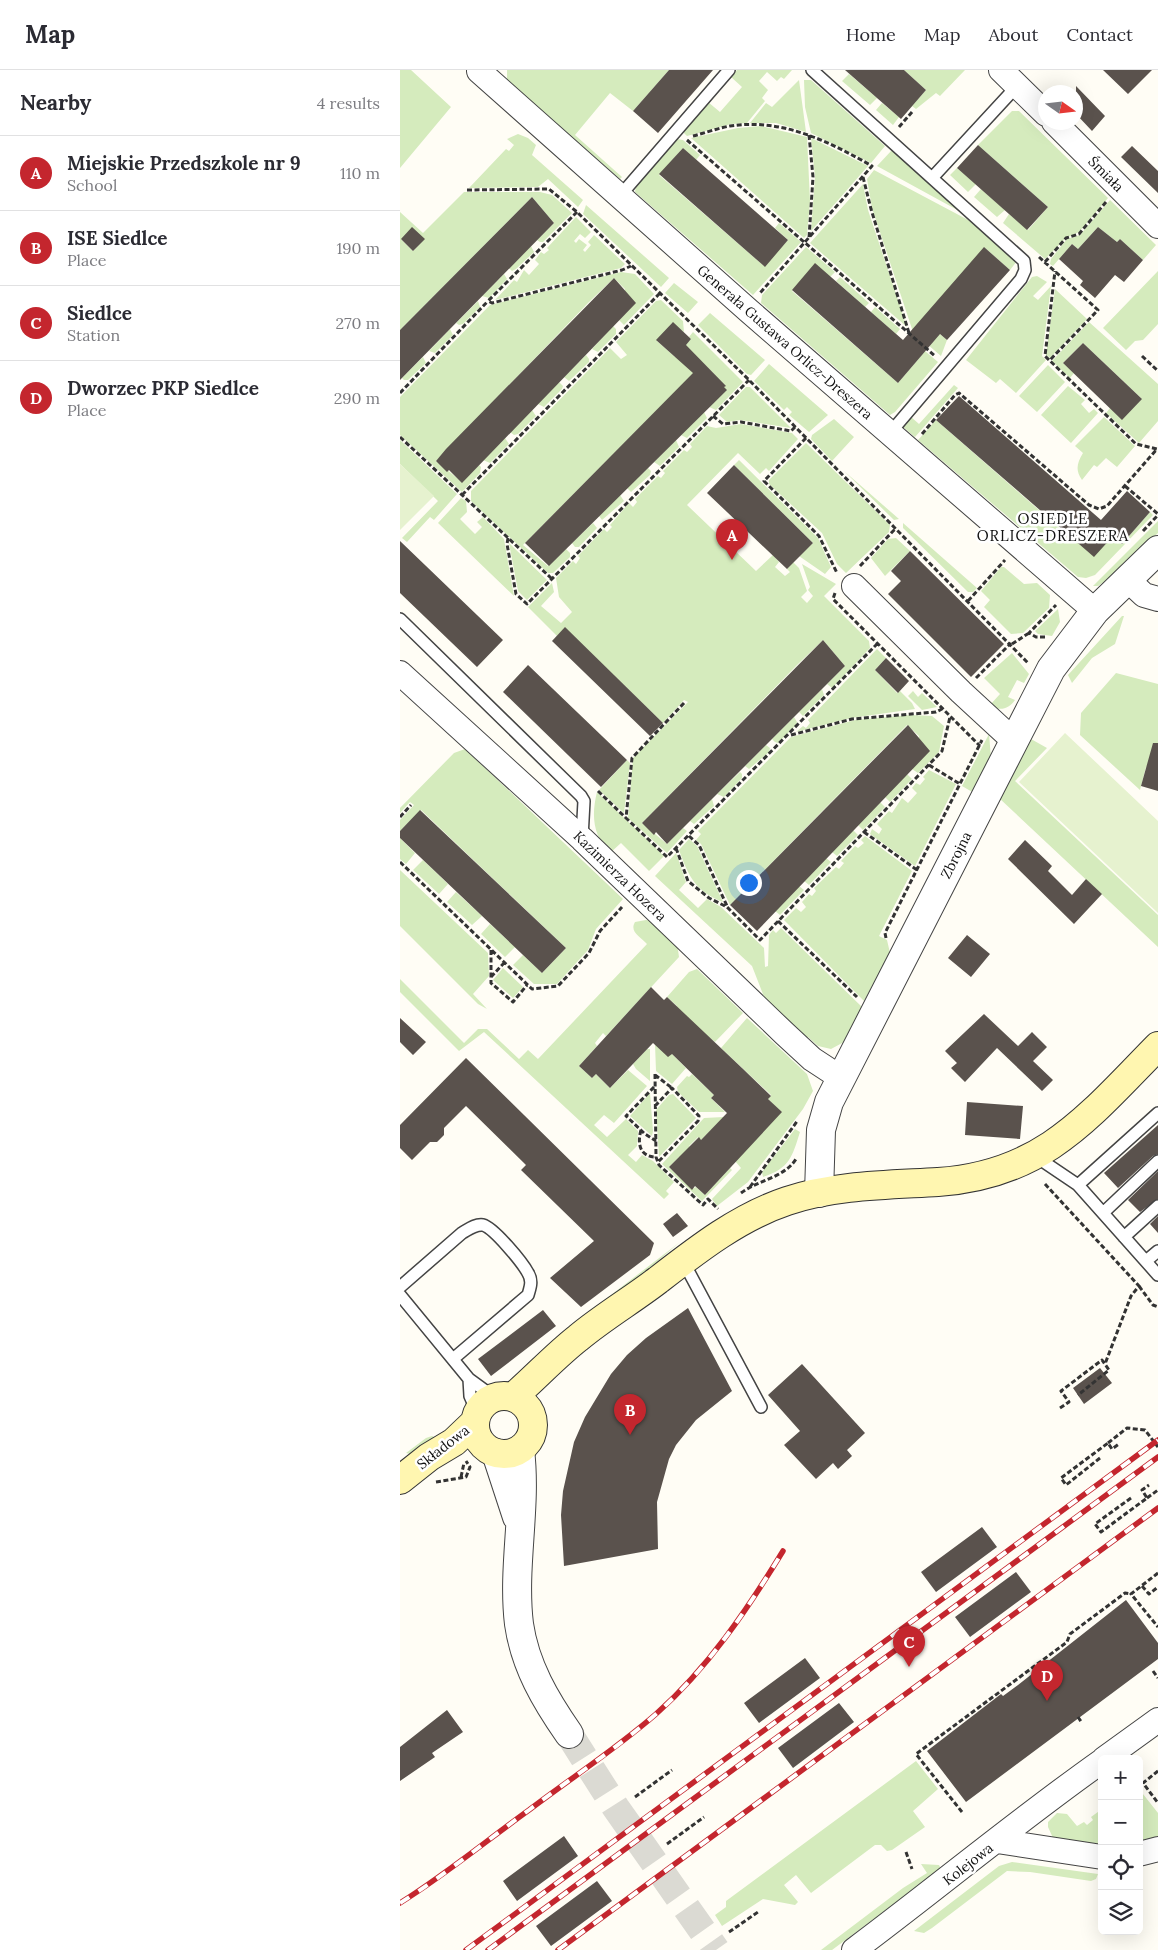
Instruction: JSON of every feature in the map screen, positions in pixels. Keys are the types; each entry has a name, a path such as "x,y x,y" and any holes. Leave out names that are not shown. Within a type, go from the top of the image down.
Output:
{"main road":[{"name":"Składowa","path":"406,1476 429,1457 454,1442 498,1408 579,1337 740,1221 788,1200 819,1193 976,1178 1007,1169 1035,1156 1064,1138 1092,1114 1158,1046"},
{"path":"498,1408 533,1419 532,1436 491,1453 477,1436 498,1408"},
{"name":"Składowa","path":"406,1476 491,1453"}],"street":[{"name":"Generała Gustawa Orlicz-Dreszera","path":"478,71 619,197 1095,611"},
{"path":"1009,78 1038,106"},
{"name":"Śmiała","path":"1062,130 1158,226"},
{"name":"Zbrojna","path":"819,1193 820,1130 841,1078 950,870 1013,740 1051,669 1095,611 1128,580 1148,543"},
{"path":"1128,580 1144,595 1158,599"},
{"path":"847,582 1013,740"},
{"name":"Kazimierza Hozera","path":"400,673 582,839 812,1060 841,1078"},
{"path":"491,1453 520,1526 517,1602 525,1649 547,1702 569,1734"},
{"path":"1110,1755 1158,1720"},
{"path":"997,1841 1038,1806 1098,1764"},
{"path":"1038,1806 1038,1824 1050,1848"},
{"name":"Kolejowa","path":"854,1950 997,1841 1098,1856"},
{"path":"1143,1853 1158,1850"}],"lane":[{"path":"619,197 729,70"},
{"path":"812,70 1024,261 1025,270 1021,279 890,433"},
{"path":"932,178 1009,78"},
{"path":"400,619 582,796 584,802 582,839"},
{"path":"1078,1185 1158,1113"},
{"path":"1035,1156 1078,1185 1158,1275"},
{"path":"1103,1213 1158,1161"},
{"path":"1124,1237 1158,1206"},
{"path":"400,1287 462,1233 472,1226 481,1225 491,1228 529,1274 531,1284 528,1296 453,1359"},
{"path":"1146,1262 1158,1250"},
{"path":"683,1261 761,1408"},
{"path":"400,1295 469,1379 498,1408"},
{"path":"469,1379 470,1396 498,1408"}],"path":[{"path":"754,300 806,242 872,166 838,147 809,135 774,125 730,126 686,139 806,242 941,361"},
{"path":"809,135 813,177 809,238"},
{"path":"863,177 909,333"},
{"path":"467,190 549,189 577,212 749,380 1010,643"},
{"path":"1045,262 1066,238 1079,234 1112,196"},
{"path":"400,393 577,212"},
{"path":"1038,256 1098,310 1049,361"},
{"path":"488,301 492,303 604,275 631,266"},
{"path":"916,441 955,395 959,393 1092,507 1099,509 1107,506 1158,449 1136,444 1044,356 1055,271"},
{"path":"462,495 660,293"},
{"path":"1142,356 1158,371"},
{"path":"508,538 507,544 516,594 526,604 749,380"},
{"path":"713,416 722,424 740,422 790,431 795,427"},
{"path":"400,437 550,578"},
{"path":"806,438 764,482 819,536 847,582"},
{"path":"1125,486 1158,515 1148,543"},
{"path":"968,600 1018,545"},
{"path":"974,680 1010,643 1012,644 1029,633 1060,600"},
{"path":"1029,633 1036,636 1049,637"},
{"path":"598,792 667,856 689,836 877,644 980,746 917,870 864,832"},
{"path":"626,818 632,758 684,703"},
{"path":"789,735 852,719 936,712 942,709"},
{"path":"676,848 688,881 709,898 727,907 760,940 942,751 950,717"},
{"path":"929,765 960,784"},
{"path":"400,817 411,805"},
{"path":"689,836 699,845 727,907"},
{"path":"400,862 532,989 558,986 589,953 600,930 624,904"},
{"path":"778,921 861,1001"},
{"path":"490,950 491,982 513,1002 527,985"},
{"path":"491,978 504,963"},
{"path":"655,1074 698,1113 699,1118 657,1160 655,1074"},
{"path":"655,1086 626,1116 656,1141"},
{"path":"655,1106 672,1088"},
{"path":"750,1187 799,1119"},
{"path":"641,1130 638,1144 645,1155 657,1160 703,1205 708,1199 719,1210"},
{"path":"1044,1182 1139,1286 1153,1305 1158,1307"},
{"path":"1105,1364 1131,1296 1139,1286"},
{"path":"1060,1408 1068,1402 1060,1391 1102,1360 1109,1370 1078,1395"},
{"path":"1100,1458 1066,1484 1061,1478 1127,1428 1146,1430 1158,1447"},
{"path":"1108,1443 1112,1449 1119,1444"},
{"path":"491,1453 461,1477 466,1477 470,1471 468,1463 491,1453"},
{"path":"1147,1498 1142,1490 1149,1485"},
{"path":"1131,1498 1095,1524 1101,1532 1158,1490"},
{"path":"1131,1594 1158,1573"},
{"path":"1142,1586 1149,1594 1158,1587"},
{"path":"962,1812 916,1754 1067,1642 1070,1634 1125,1593 1131,1594 1158,1627"},
{"path":"1037,1664 1040,1668"},
{"path":"1153,1672 1158,1678"},
{"path":"1078,1717 1082,1723"},
{"path":"964,1718 968,1722"},
{"path":"635,1797 672,1770"},
{"path":"1158,1771 1143,1784 1158,1803"},
{"path":"667,1844 704,1817"},
{"path":"906,1852 912,1869"},
{"path":"729,1932 758,1912"}],"green space":[{"path":"400,70 411,70 451,107 400,168"},
{"path":"507,70 669,70 633,111 610,93 575,135 622,177 620,179 507,81"},
{"path":"737,70 792,70 784,79 781,77 777,81 767,72 759,81 768,90 762,98 765,101 747,123 731,124 687,136 682,131 708,102 720,112 742,87 731,77"},
{"path":"904,70 965,70 940,96 936,93 916,109 912,106 926,90"},
{"path":"849,74 877,98 870,105 842,81"},
{"path":"799,80 806,132 776,123 750,123 766,103 772,107"},
{"path":"804,80 811,80 885,146 871,163 811,133 805,107"},
{"path":"882,103 899,117 893,125 876,110"},
{"path":"1012,111 1019,111 1108,198 1079,232 1066,238 1045,259 1003,223 1009,214 1028,230 1048,207 978,145"},
{"path":"761,126 807,137 810,201 807,235 804,238 691,138 738,128"},
{"path":"518,134 528,138 536,145 532,155 583,200 578,207 548,179 538,187 469,188 506,149 509,151 514,145 507,139"},
{"path":"811,138 868,166 811,231 815,177"},
{"path":"677,139 683,140 700,155 696,160 683,148 659,175 764,266 788,240 775,228 779,223 801,242 753,295 635,192 636,186"},
{"path":"892,150 961,212 877,166"},
{"path":"957,168 976,184 968,192 950,175"},
{"path":"874,170 972,222 1017,261 1010,270 985,248 922,319 947,340 941,356 913,332 872,208 867,179"},
{"path":"863,184 868,210 907,327 810,243"},
{"path":"981,189 1005,210 997,217 974,197"},
{"path":"464,192 540,192 552,195 572,213 543,242 540,242 537,240 554,223 532,197 400,330 400,212 423,233","holes":["401,239 424,239 413,251"]},
{"path":"1110,200 1156,245 1143,260 1120,239 1117,242 1098,227 1078,249 1072,244 1053,266 1050,264 1051,259 1067,239 1080,235"},
{"path":"586,205 669,278 661,287 583,214"},
{"path":"576,217 591,232 585,238 580,234 574,241 576,243 579,239 587,245 583,250 585,252 591,245 588,242 594,235 625,264 621,268 495,300 514,280 517,282 524,270 529,275 539,264 535,260 541,252 544,254 549,250 547,248"},
{"path":"531,246 534,252 512,271 509,268"},
{"path":"806,247 835,272 830,277 815,264 792,291 898,383 921,356 908,345 912,340 938,362 895,412 890,415 761,303 762,295"},
{"path":"1158,271 1158,324 1143,340 1135,341 1126,350 1103,328"},
{"path":"621,272 635,274 654,294 624,325 619,320 625,289 614,278 589,302 436,461 462,482 479,465 481,467 480,473 462,492 400,435 400,397 490,305"},
{"path":"504,274 507,279 489,298 482,296"},
{"path":"1037,276 1047,282 1033,296 1038,300 1051,286 1042,356 1046,360 1016,393 1000,379 996,383 966,360 1032,277"},
{"path":"840,277 869,303 865,307 836,281"},
{"path":"674,283 698,302 688,313 665,293"},
{"path":"1055,289 1087,319 1050,358 1046,355"},
{"path":"661,300 683,321 684,332 672,323 657,341 675,357 691,339 689,337 693,332 743,382 716,410 709,407 715,375 704,364 667,400 523,545 548,566 566,549 570,553 570,557 553,573 548,573 471,501 471,491 610,348 621,359 627,355 616,342 656,301"},
{"path":"478,301 480,307 463,324 459,325 456,323"},
{"path":"875,307 900,329 896,334 871,312"},
{"path":"710,313 765,360 751,375 747,374 698,325"},
{"path":"1089,322 1158,384 1158,421 1139,443 1106,413 1110,408 1122,419 1141,398 1083,343 1063,363 1074,373 1070,378 1052,361"},
{"path":"613,326 616,329 616,334 598,352 592,349"},
{"path":"450,329 453,335 435,353 429,351"},
{"path":"586,355 589,362 569,381 564,377"},
{"path":"423,357 426,363 408,380 404,380 402,378"},
{"path":"769,364 828,415 809,432 789,415 792,412 787,407 784,410 754,381"},
{"path":"1048,365 1065,382 1037,412 1019,396"},
{"path":"559,382 563,386 562,389 544,407 538,404"},
{"path":"954,385 958,388 915,437 903,427 910,416 919,424"},
{"path":"1068,386 1085,400 1081,404 1089,413 1094,409 1098,413 1071,443 1041,415"},
{"path":"746,387 750,387 791,428 740,420 727,422 719,415"},
{"path":"532,410 536,416 518,434 514,435 510,432"},
{"path":"704,412 707,418 687,438 681,435"},
{"path":"1104,417 1135,446 1117,467 1106,458 1097,467 1094,465 1082,480 1078,473 1078,466 1083,453 1075,446"},
{"path":"834,419 854,437 832,461 811,439 812,435"},
{"path":"936,420 1063,531 1113,536 1122,544 1150,512 1153,515 1095,575 1086,578 1078,577 918,440"},
{"path":"741,424 792,433 798,439 769,471 766,468 760,474 738,453 687,505 756,571 773,555 779,562 775,567 785,576 790,572 787,569 793,562 799,568 807,591 801,597 807,603 813,596 808,590 810,587 802,564 836,584 824,596 869,641 870,648 832,688 827,684 845,666 823,640 797,665 642,823 667,844 683,828 687,831 667,853 628,818 633,758 688,702 684,700 663,723 565,628 557,636 528,607 552,583 554,592 541,606 561,623 572,612 559,597 556,578 573,561 576,564 580,558 578,556 604,529 607,532 612,527 610,525 629,503 633,507 637,502 635,499 658,476 661,478 665,473 663,471 684,450 687,452 692,447 690,444 707,426 716,428"},
{"path":"505,438 509,444 490,463 483,460"},
{"path":"400,440 457,494 434,520 430,517 407,542 402,538 438,501 400,464"},
{"path":"676,440 679,447 660,466 654,462"},
{"path":"806,443 890,525 889,532 846,573 837,564 822,533 769,484 769,480"},
{"path":"739,460 818,538 831,567 825,574 799,556 813,543 734,465"},
{"path":"400,464 434,496 400,530"},
{"path":"648,468 651,471 650,475 631,492 627,488"},
{"path":"844,471 899,519 894,520"},
{"path":"620,495 624,501 602,520 599,516"},
{"path":"461,498 466,501 467,512 460,519 475,534 482,527 477,522 483,517 504,539 514,596 438,523"},
{"path":"1158,521 1158,533 1105,581 1098,586 1093,586"},
{"path":"593,523 597,528 579,547 575,547 572,543"},
{"path":"903,523 977,588 973,592 968,592 903,528"},
{"path":"896,538 910,551 885,576 871,558 888,539"},
{"path":"509,543 547,580 527,600 518,591"},
{"path":"1001,567 1004,567 1024,584 1037,583 1050,595 1049,608 1023,633 1011,634 984,607 990,600 981,591"},
{"path":"1058,609 1060,622 1052,636 1038,634 1035,631"},
{"path":"1124,616 1115,644 1092,658 1072,683 1068,675"},
{"path":"877,649 886,658 875,670 897,693 900,691 912,703 915,709 851,718 796,732 803,726 806,728 810,723 808,720"},
{"path":"1012,653 1029,674 1024,683 1017,680 1008,697 1015,700 1013,703 1000,709 990,705 1000,694 984,678"},
{"path":"1116,673 1158,684 1158,761 1146,767 1140,790 1080,735 1081,713"},
{"path":"822,689 824,695 803,716 799,712"},
{"path":"913,691 918,697 922,693 937,707 922,710 908,696"},
{"path":"910,715 932,716 944,726 939,752 918,773 912,769 919,736 907,725 730,905 701,844 696,840 701,834 698,831 791,737 855,720"},
{"path":"794,717 797,722 796,725 778,743 775,742 772,739"},
{"path":"1065,733 1158,821 1158,913 1019,782"},
{"path":"989,734 991,758 974,793 962,786"},
{"path":"1031,739 1047,748 1015,781 1158,915 1158,947 999,798"},
{"path":"766,745 770,748 769,752 749,769 745,766"},
{"path":"465,749 623,899 596,929 588,950 557,984 534,984 513,965 523,955 542,973 566,948 421,810 400,831 400,820 414,805 410,802 400,813 400,808 454,753"},
{"path":"627,760 630,763 624,813 599,790"},
{"path":"929,770 956,784 915,866 870,834 872,829 879,834 882,829 877,824 889,811 892,813 902,798 908,803 917,793 912,788 916,783 920,785 925,779 923,777"},
{"path":"740,772 742,778 724,797 717,794"},
{"path":"907,774 912,779 890,802 885,797"},
{"path":"597,792 664,856 649,871 621,843 610,853 600,840 594,817"},
{"path":"712,799 714,806 694,824 690,821"},
{"path":"880,802 885,807 863,830 858,825"},
{"path":"853,830 858,835 837,856 832,852"},
{"path":"865,836 912,871 879,936 887,940 890,953 864,1001 784,920 796,908 801,912 806,907 802,902 809,894 812,896 816,891 814,888 836,867 839,869 844,863 841,861 855,846 858,848 864,843 861,840"},
{"path":"400,838 415,853 406,864 400,859"},
{"path":"689,839 697,846 723,902 713,898 699,888 686,868 679,850"},
{"path":"676,853 686,882 679,890 698,908 707,899 721,907 764,948 765,967 768,966 769,935 773,930 776,933 781,928 862,1007 844,1042 831,1049 818,1046 808,1037 804,1040 766,1002 752,966 655,876"},
{"path":"826,858 831,862 809,885 804,881"},
{"path":"423,860 448,884 439,894 413,870"},
{"path":"400,870 488,953 489,976 473,994 487,1009 478,1004 400,926"},
{"path":"799,886 804,890 780,915 775,911"},
{"path":"456,892 482,916 472,925 447,902"},
{"path":"654,921 677,943 679,957 606,1036 603,1033 595,1043 597,1046 579,1066 592,1078 596,1074 610,1088 628,1070 647,1086 614,1123 604,1115 594,1125 607,1137 626,1119 638,1131 637,1146 628,1155 636,1162 642,1155 653,1161 674,1182 666,1191 669,1194 664,1199 484,1032 459,1051 400,992 400,979 464,1043 478,1029 487,1029 519,1059 528,1050 538,1059 647,944 636,934 634,929 635,922"},
{"path":"490,924 515,947 505,957 481,934"},
{"path":"503,968 523,987 513,998 493,980"},
{"path":"697,969 743,1013 715,1042 674,1009 677,1006 667,997 689,972"},
{"path":"747,1018 807,1074 813,1091 803,1109 748,1182 717,1206 712,1199 741,1168 735,1161 781,1112 768,1099 771,1095 721,1048"},
{"path":"655,1044 672,1054 686,1068 672,1084 656,1071"},
{"path":"647,1049 650,1049 650,1081 633,1064"},
{"path":"692,1074 714,1095 711,1098 725,1112 699,1112 678,1092 677,1087 687,1076 689,1077"},
{"path":"650,1093 653,1131 652,1136 630,1116"},
{"path":"673,1094 696,1118 659,1157 656,1110 669,1095"},
{"path":"724,1117 701,1140 698,1137 689,1146 692,1149 682,1160 679,1157 669,1167 692,1189 696,1187 705,1195 730,1168 732,1170 702,1201 662,1164 704,1118"},
{"path":"795,1129 800,1132 789,1160 779,1170 763,1177 762,1172"},
{"path":"680,1242 590,1319 581,1318"},
{"path":"432,1436 438,1439 417,1456 406,1453 426,1438"},
{"path":"916,1761 938,1789 913,1811 925,1827 892,1850 887,1851 881,1845 875,1845 811,1893 796,1875 784,1885 798,1902 795,1905 763,1899 722,1926 715,1915 726,1907 726,1901"},
{"path":"1143,1794 1158,1813 1158,1836 1143,1842"},
{"path":"1098,1812 1098,1847 1053,1838 1048,1827 1048,1822 1057,1813 1067,1814 1077,1826 1084,1822 1087,1825 1093,1820 1091,1817"},
{"path":"1012,1862 1098,1874 1096,1879 1091,1881 1030,1872 1007,1871 932,1928 924,1933 914,1931 999,1866"},
{"path":"921,1864 939,1865 941,1869 832,1950 821,1950 903,1888 927,1873"}],"building":[{"path":"669,70 713,70 658,133 633,111"},
{"path":"845,70 904,70 926,90 901,119"},
{"path":"1103,70 1152,70 1128,94"},
{"path":"1083,93 1105,116 1092,131 1083,121"},
{"path":"978,145 1048,207 1027,230 957,168"},
{"path":"1132,146 1158,171 1158,193 1121,157"},
{"path":"683,148 788,240 765,267 659,174"},
{"path":"532,197 554,223 400,380 400,330"},
{"path":"412,227 425,239 413,251 401,239"},
{"path":"1098,227 1117,242 1120,239 1143,260 1124,282 1115,275 1095,298 1080,285 1083,281 1059,259 1072,244 1078,249"},
{"path":"984,247 1010,270 947,340 940,334 898,383 792,290 815,263 903,340"},
{"path":"614,278 636,303 462,483 449,470 447,472 436,461 446,449"},
{"path":"673,322 691,339 686,345 726,386 724,387 727,390 549,566 525,543 693,373 656,340"},
{"path":"1083,343 1142,399 1122,420 1063,363"},
{"path":"959,396 1101,520 1127,491 1150,512 1122,544 1113,536 1094,557 936,420"},
{"path":"734,465 813,543 787,569 707,493"},
{"path":"400,541 503,640 477,667 400,593"},
{"path":"910,551 1004,644 971,677 888,594 901,581 891,571"},
{"path":"565,627 663,723 650,736 552,641"},
{"path":"823,640 845,666 667,844 656,832 654,835 642,823"},
{"path":"886,658 909,681 898,693 875,670"},
{"path":"528,665 627,760 601,787 503,692"},
{"path":"908,725 930,751 757,931 730,905"},
{"path":"1153,743 1158,743 1158,791 1141,786"},
{"path":"420,810 566,948 542,973 400,838 400,831"},
{"path":"1025,840 1052,866 1048,871 1072,895 1086,879 1102,894 1074,924 1008,859"},
{"path":"967,935 990,954 971,977 948,958"},
{"path":"651,987 664,1000 667,997 742,1068 771,1096 768,1099 782,1112 705,1195 695,1186 692,1190 669,1167 699,1137 701,1140 727,1113 711,1098 714,1095 672,1054 668,1057 653,1043 610,1088 596,1074 592,1078 579,1066"},
{"path":"984,1014 1018,1046 1032,1032 1047,1047 1033,1061 1053,1080 1042,1091 997,1048 965,1082 951,1068 957,1063 945,1051"},
{"path":"400,1018 426,1042 413,1055 400,1042"},
{"path":"466,1058 654,1243 650,1255 581,1307 550,1278 594,1241 521,1170 526,1165 466,1106 444,1128 444,1135 437,1142 430,1142 412,1160 400,1148 400,1125"},
{"path":"967,1102 1023,1106 1020,1139 965,1135"},
{"path":"1158,1125 1158,1154 1153,1156 1118,1188 1104,1173"},
{"path":"1158,1171 1158,1199 1140,1212 1128,1200"},
{"path":"677,1213 688,1226 673,1237 663,1224"},
{"path":"1158,1216 1158,1233 1150,1224"},
{"path":"688,1308 732,1391 696,1420 676,1445 669,1459 657,1502 658,1549 564,1566 561,1515 563,1491 574,1442 585,1417 611,1374 627,1355 646,1338"},
{"path":"543,1310 556,1326 491,1376 478,1359"},
{"path":"802,1364 865,1433 847,1450 852,1456 838,1469 833,1463 816,1479 784,1445 800,1431 768,1395"},
{"path":"1100,1368 1112,1383 1084,1404 1073,1388"},
{"path":"982,1527 997,1547 936,1592 921,1572"},
{"path":"1016,1572 1031,1592 970,1637 955,1617"},
{"path":"1126,1600 1158,1643 1158,1659 966,1802 927,1751 1001,1694 1003,1696 1018,1685"},
{"path":"805,1658 820,1678 759,1723 744,1703"},
{"path":"839,1703 854,1722 793,1768 778,1748"},
{"path":"447,1710 463,1732 432,1753 435,1757 400,1781 400,1747"},
{"path":"564,1836 578,1856 517,1901 503,1881"},
{"path":"597,1881 612,1901 551,1946 536,1926"}],"tunnel":[{"path":"569,1734 616,1808 716,1950"}],"railway":[{"path":"466,1950 1158,1440"},
{"path":"488,1950 1158,1457"},
{"path":"558,1950 1158,1508"},
{"path":"400,1903 609,1751 656,1714 710,1658 741,1616 783,1551"}],"place":[{"name":"Miejskie Przedszkole nr 9","path":"732,560"},
{"name":"ISE Siedlce","path":"630,1435"},
{"name":"Siedlce","path":"909,1667"},
{"name":"Dworzec PKP Siedlce","path":"1047,1701"}],"district":[{"name":"OSIEDLE ORLICZ-DRESZERA","path":"1053,526"}]}
